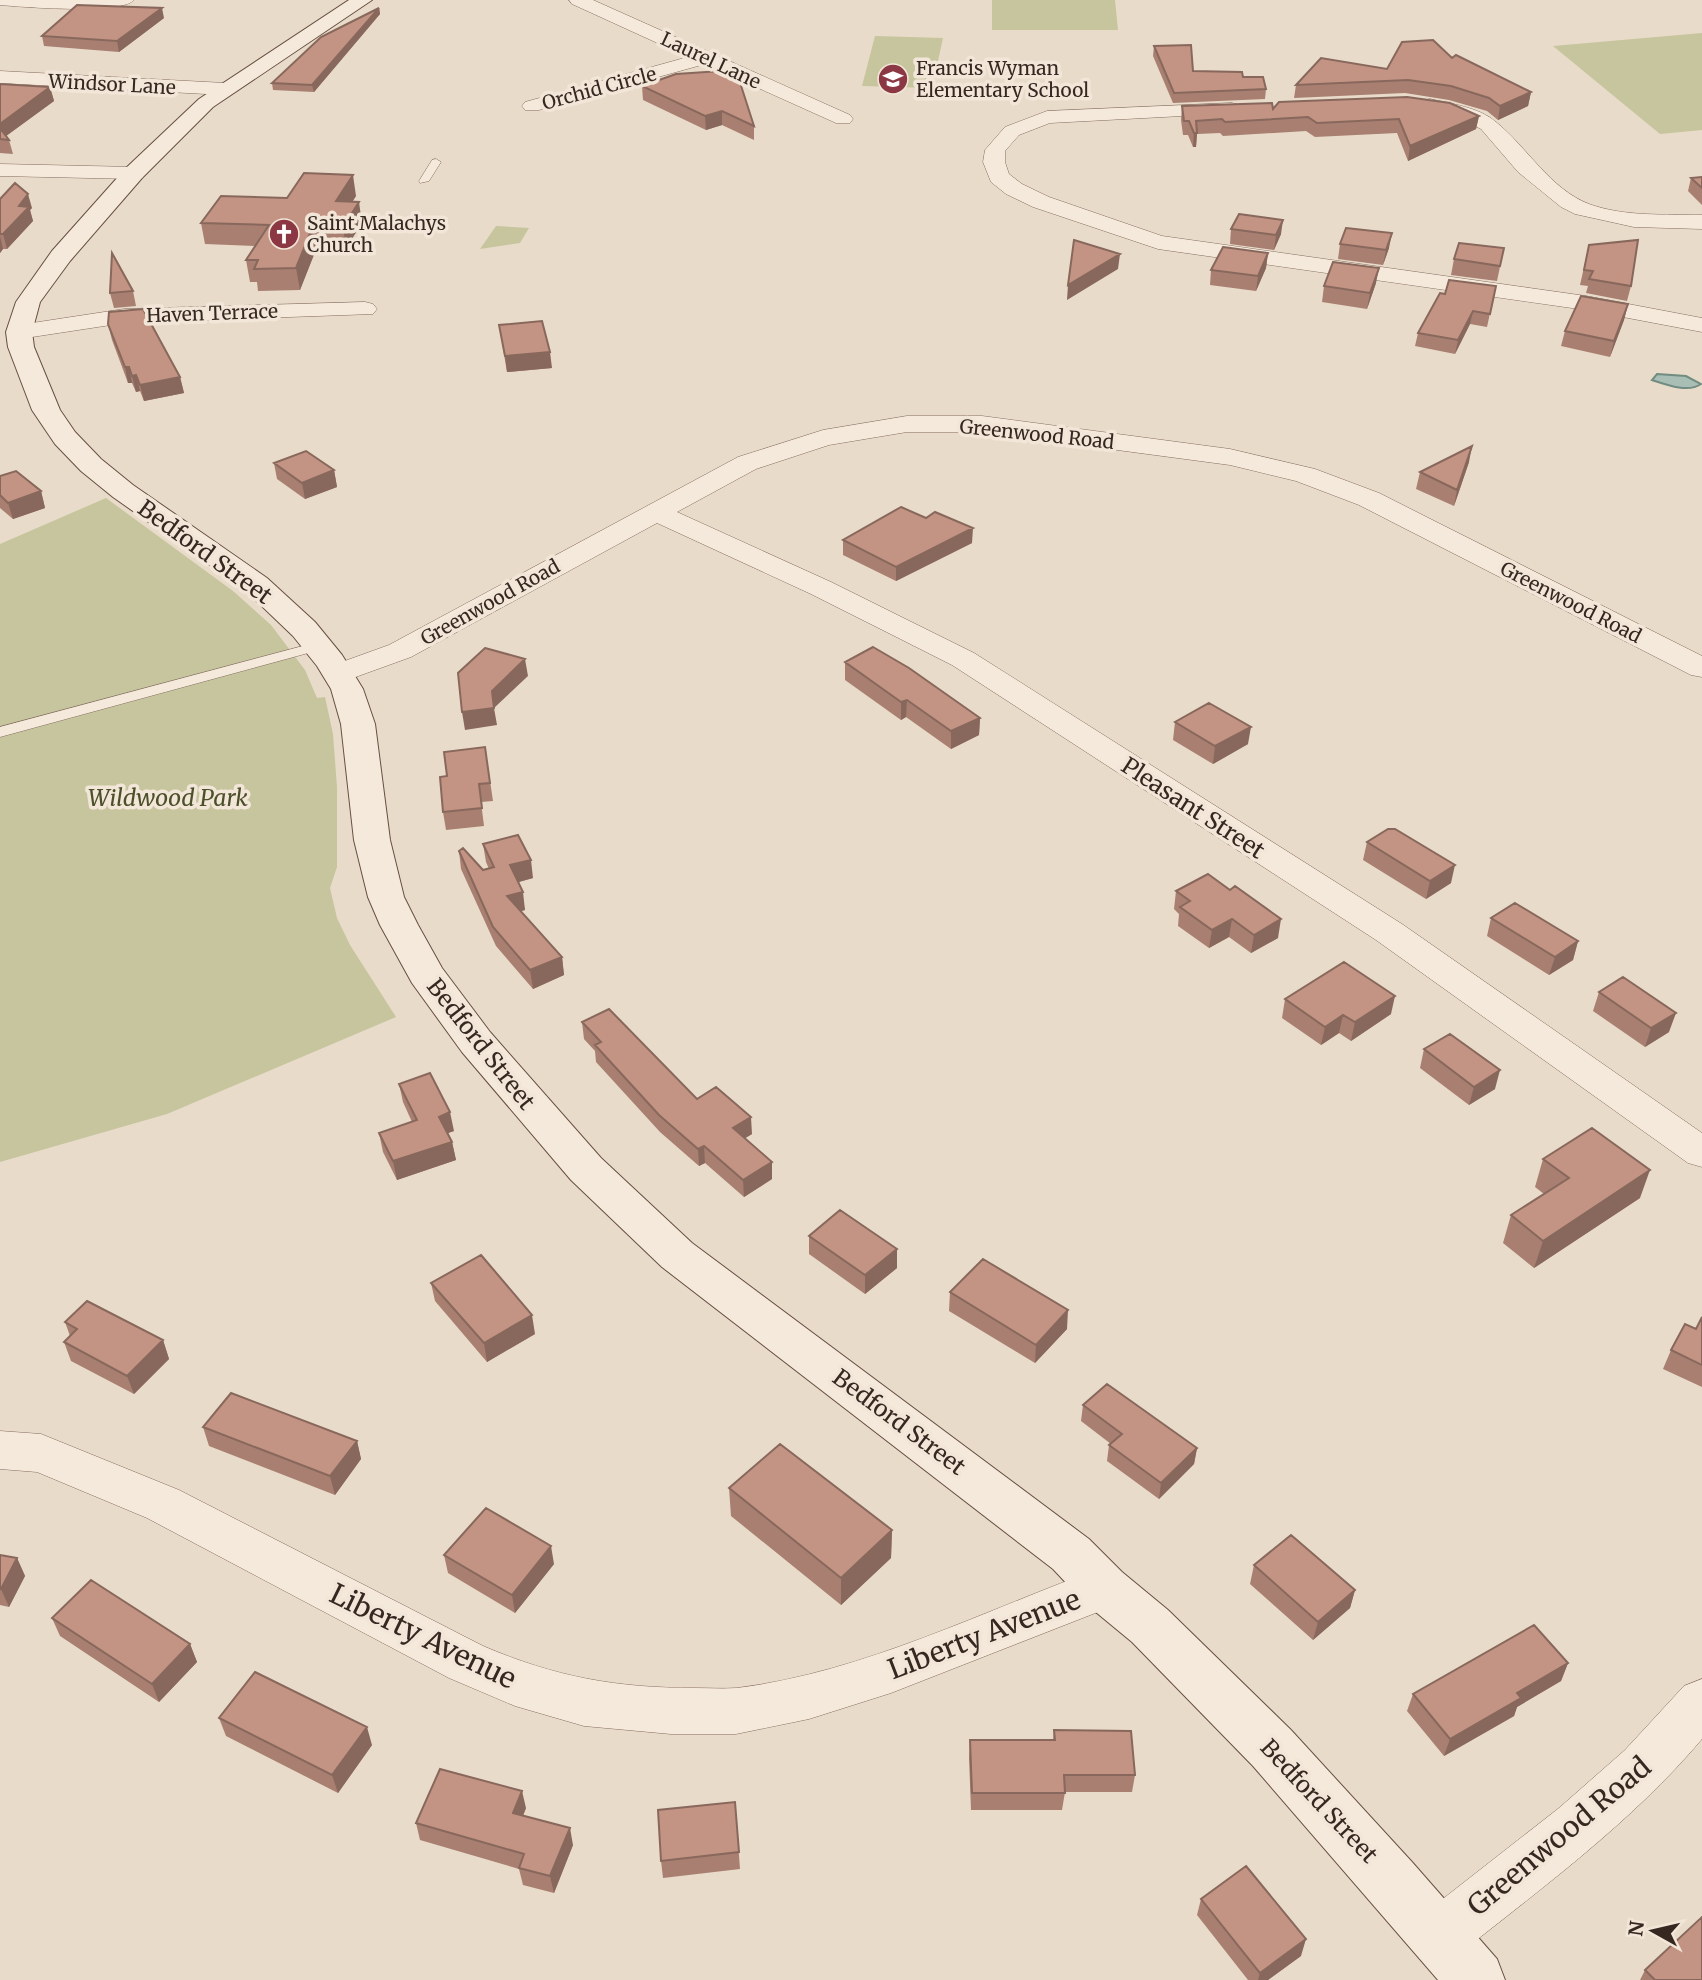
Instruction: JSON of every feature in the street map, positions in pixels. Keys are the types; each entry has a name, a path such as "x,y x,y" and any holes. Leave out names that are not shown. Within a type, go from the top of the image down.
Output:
{"main road":[{"path":"9,334 61,256 164,141 225,89 362,0"},
{"name":"Bedford Street","path":"9,334 21,347 46,410 77,451 123,491 256,584 329,660 358,724 372,840 386,897 426,974 509,1082 586,1169 659,1240 1071,1554 1104,1588 1150,1626 1272,1748 1440,1935 1476,1980"}],"street":[{"path":"0,0 69,4 125,0"},
{"name":"Laurel Lane","path":"578,0 843,119"},
{"name":"Orchid Circle","path":"532,106 705,58"},
{"name":"Windsor Lane","path":"0,77 225,89"},
{"path":"1413,103 1443,107 1480,119 1496,132 1527,167 1569,202 1583,209 1634,220 1702,222"},
{"path":"1253,108 1047,117 1012,131 995,150 994,162 999,177 1014,189 1041,202 1158,242 1586,303 1702,325"},
{"path":"0,170 134,173"},
{"name":"Haven Terrace","path":"9,334 124,316 365,309"},
{"name":"Greenwood Road","path":"329,660 400,651 714,479 778,452 835,436 907,424 982,424 1230,457 1305,475 1369,499 1702,668"},
{"name":"Pleasant Street","path":"654,512 833,594 963,659 1389,932 1702,1153"},
{"name":"Liberty Avenue","path":"0,1450 41,1453 163,1504 466,1662 515,1683 584,1703 671,1711 736,1711 809,1696 902,1667 1104,1588"},
{"name":"Greenwood Road","path":"1440,1935 1569,1836 1670,1742 1702,1702"}],"lane":[{"path":"424,181 436,162"},
{"path":"0,732 329,660"}],"green space":[{"path":"992,0 1115,0 1118,30 992,30"},
{"path":"1702,33 1702,130 1660,134 1553,46"},
{"path":"875,36 943,38 932,88 862,86"},
{"path":"496,226 529,228 520,243 480,249"},
{"name":"Wildwood Park","path":"106,498 233,591 271,625 305,670 317,698 325,697 333,734 337,787 337,867 330,888 337,918 350,945 396,1017 167,1114 0,1162 0,544"}],"shaded area":[{"path":"1657,374 1686,376 1701,384 1690,388 1671,386 1652,380"}],"building":[{"path":"77,5 162,8 117,41 42,36"},
{"path":"379,8 312,85 272,83 321,37"},
{"path":"1433,40 1452,58 1456,55 1531,92 1500,106 1489,98 1451,86 1408,80 1296,85 1321,58 1387,69 1402,42"},
{"path":"1191,45 1193,71 1242,72 1243,77 1263,77 1266,89 1174,93 1154,46"},
{"path":"736,70 754,126 722,111 705,116 642,86 676,74"},
{"path":"0,84 50,87 0,124"},
{"path":"1407,97 1450,103 1479,116 1410,146 1399,119 1317,123 1308,117 1225,122 1222,119 1196,121 1197,133 1194,133 1189,121 1184,121 1182,106 1272,103 1273,109 1279,102"},
{"path":"0,128 9,140 0,139"},
{"path":"304,173 353,175 336,201 359,202 343,227 313,226 296,268 254,269 258,260 246,260 269,225 201,223 221,196 287,198"},
{"path":"1702,177 1702,188 1691,178"},
{"path":"15,183 28,194 19,206 29,207 0,234 0,199"},
{"path":"1239,214 1283,220 1276,235 1231,229"},
{"path":"1346,228 1392,233 1386,250 1340,244"},
{"path":"1074,240 1120,254 1068,285"},
{"path":"1638,240 1631,286 1589,279 1593,271 1584,270 1589,245"},
{"path":"1459,243 1504,248 1500,266 1454,259"},
{"path":"1223,247 1268,253 1258,276 1211,270"},
{"path":"112,253 133,291 110,293"},
{"path":"1333,262 1379,268 1370,293 1324,286"},
{"path":"1449,280 1496,286 1490,314 1473,311 1458,340 1418,333 1440,293 1445,294"},
{"path":"1581,296 1628,304 1614,341 1565,331"},
{"path":"143,309 180,377 140,385 136,375 132,376 129,367 125,367 108,324 109,312"},
{"path":"542,321 550,352 505,356 499,325"},
{"path":"1472,446 1457,490 1420,472"},
{"path":"306,451 334,470 302,483 274,463"},
{"path":"16,471 41,491 8,503 0,495 0,476"},
{"path":"901,507 926,518 935,512 973,528 896,567 843,540"},
{"path":"873,647 909,668 980,718 951,731 907,700 901,702 845,662"},
{"path":"485,648 525,659 492,691 494,708 462,712 458,673"},
{"path":"1209,703 1251,727 1215,746 1175,722"},
{"path":"485,747 490,783 479,784 482,808 443,812 440,777 447,776 444,752"},
{"path":"1388,829 1395,829 1455,865 1430,881 1367,842"},
{"path":"518,835 531,860 510,865 523,892 507,896 562,957 530,970 493,927 459,851 463,848 483,870 494,867 483,844"},
{"path":"1208,874 1230,890 1235,886 1281,919 1254,935 1232,919 1212,930 1180,907 1190,901 1176,891"},
{"path":"1515,903 1578,941 1555,957 1491,918"},
{"path":"1344,962 1395,996 1355,1022 1343,1015 1325,1027 1285,999"},
{"path":"1623,977 1676,1013 1651,1028 1599,992"},
{"path":"609,1009 697,1099 716,1087 751,1117 733,1128 772,1162 743,1180 704,1146 698,1149 659,1115 595,1045 601,1042 582,1022"},
{"path":"1450,1034 1500,1070 1474,1087 1424,1049"},
{"path":"430,1073 450,1112 439,1117 452,1142 393,1161 379,1133 417,1120 399,1084"},
{"path":"1592,1128 1650,1170 1543,1241 1511,1215 1569,1178 1543,1159"},
{"path":"840,1210 897,1249 865,1275 809,1236"},
{"path":"481,1255 532,1315 484,1343 431,1283"},
{"path":"983,1259 1068,1310 1036,1345 950,1292"},
{"path":"87,1301 163,1340 127,1376 64,1342 77,1329 65,1322"},
{"path":"1702,1317 1702,1365 1671,1350 1685,1324 1696,1329"},
{"path":"1107,1384 1197,1448 1161,1483 1109,1445 1122,1434 1083,1405"},
{"path":"231,1393 357,1441 330,1476 203,1427"},
{"path":"780,1444 892,1530 841,1578 729,1488"},
{"path":"486,1508 551,1546 512,1595 444,1555"},
{"path":"1291,1535 1355,1590 1318,1622 1254,1565"},
{"path":"0,1555 17,1558 1,1589 0,1589"},
{"path":"91,1580 190,1644 152,1684 52,1618"},
{"path":"1534,1625 1568,1663 1517,1693 1521,1698 1450,1739 1413,1694"},
{"path":"255,1672 367,1727 332,1775 219,1718"},
{"path":"1054,1730 1131,1731 1135,1775 1064,1775 1065,1793 972,1793 970,1740 1055,1740"},
{"path":"440,1769 522,1791 513,1813 570,1828 550,1876 519,1868 524,1854 416,1823"},
{"path":"735,1802 739,1852 661,1861 658,1810"},
{"path":"1246,1866 1306,1939 1260,1973 1201,1899"},
{"path":"1702,1917 1702,1980 1655,1980 1645,1970"}],"place":[{"name":"Francis Wyman Elementary School","path":"893,79"},
{"name":"Saint Malachys Church","path":"284,234"}]}
